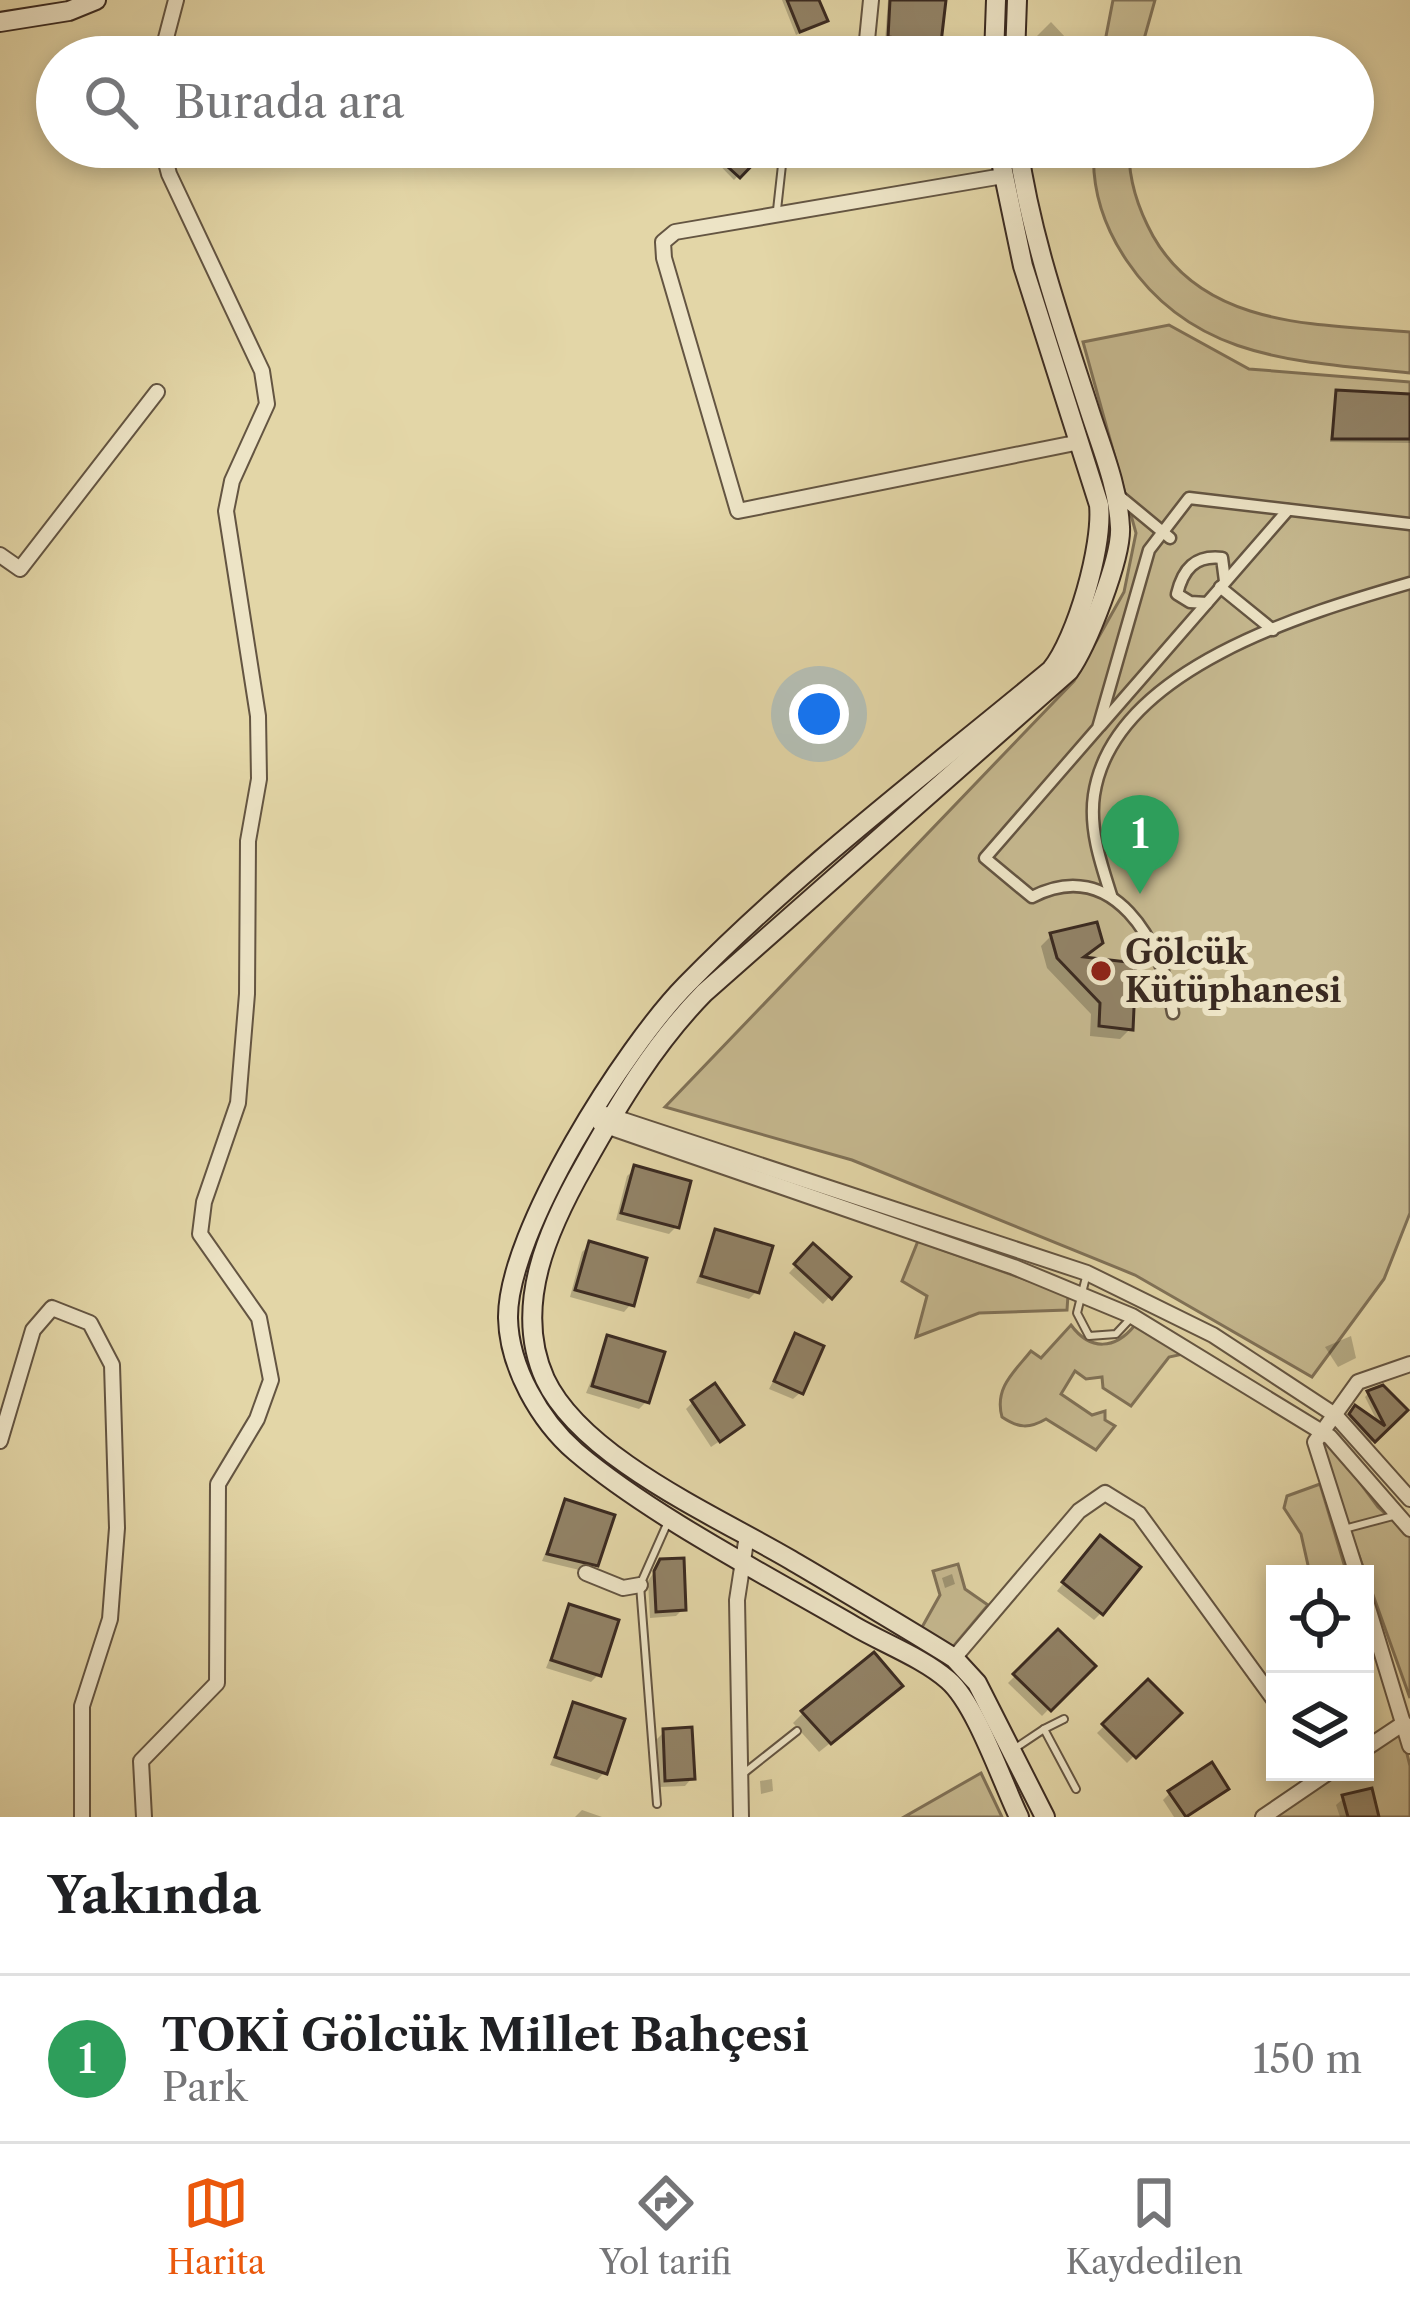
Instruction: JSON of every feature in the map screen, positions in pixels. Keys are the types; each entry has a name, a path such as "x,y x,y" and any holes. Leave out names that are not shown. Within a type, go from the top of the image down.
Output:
{"main road":[{"path":"0,22 69,11 96,0"},
{"path":"995,36 996,0"},
{"path":"1016,36 1018,0"},
{"path":"1002,168 1023,266 1080,442 1101,531 1059,659 687,984 644,1033 518,1263 508,1318 521,1375 542,1416 576,1452 743,1560 949,1681 1019,1817"},
{"path":"1022,168 1040,257 1116,493 1118,559 1070,671 704,993 600,1118 542,1251 532,1314 545,1378 568,1412 594,1437 954,1658 977,1683 1045,1817"}],"street":[{"path":"167,36 176,0"},
{"path":"869,36 871,0"},
{"path":"144,1817 141,1760 217,1683 218,1484 257,1419 271,1379 259,1318 200,1234 205,1202 238,1103 247,994 248,842 259,779 258,716 226,511 232,481 267,404 262,371 168,168"},
{"path":"1003,176 675,232 663,242 738,511 1080,442"},
{"path":"0,554 20,568 157,392"},
{"path":"1116,493 1166,535"},
{"path":"1098,728 1149,550 1166,535 1190,498 1410,524"},
{"path":"1112,898 1078,882 1056,885 1031,897 985,858 1288,510"},
{"path":"1207,603 1177,594 1188,567 1200,559 1222,558 1223,584 1273,629"},
{"path":"1173,1013 1169,982 1150,942 1112,898 1095,844 1094,796 1110,747 1155,696 1184,675 1306,614 1410,583"},
{"path":"600,1118 1087,1273 1213,1335 1335,1415 1410,1499"},
{"path":"600,1118 1132,1316 1322,1432 1410,1529"},
{"path":"0,1441 33,1330 42,1317 52,1308 90,1323 112,1365 117,1528 110,1619 82,1706 82,1817"},
{"path":"1355,1565 1315,1442 1358,1382 1410,1364"},
{"path":"954,1658 1079,1511 1105,1493 1139,1514 1266,1689"},
{"path":"741,1817 736,1600 747,1535"},
{"path":"586,1573 623,1588 640,1585"},
{"path":"1374,1627 1410,1746"},
{"path":"1374,1743 1404,1724"},
{"path":"1263,1817 1316,1781"}],"lane":[{"path":"777,214 782,168"},
{"path":"1087,1273 1077,1313 1089,1336 1116,1334 1140,1299"},
{"path":"1352,1366 1358,1382"},
{"path":"1344,1529 1396,1514"},
{"path":"657,1804 640,1585 671,1515"},
{"path":"1010,1750 1064,1719"},
{"path":"1044,1729 1076,1789"},
{"path":"741,1775 797,1731"}],"shaded area":[{"path":"1113,0 1155,0 1145,36 1106,36"},
{"path":"1095,168 1130,168 1138,204 1153,236 1175,266 1202,289 1266,316 1410,332 1410,373 1290,359 1218,338 1185,319 1154,294 1127,261 1097,192"},
{"path":"1169,325 1249,369 1410,382 1410,1213 1384,1279 1312,1377 1135,1275 852,1160 665,1107 1074,681 1124,592 1136,533 1083,342"},
{"path":"918,1241 1068,1295 1067,1310 979,1313 916,1337 927,1296 902,1281"},
{"path":"1071,1325 1086,1339 1103,1344 1119,1339 1135,1325 1188,1353 1169,1357 1131,1406 1103,1388 1102,1377 1086,1379 1075,1371 1061,1394 1092,1415 1105,1411 1105,1420 1115,1426 1096,1450 1046,1419 1024,1426 1013,1423 1002,1417 1000,1407 1003,1389 1031,1351 1041,1358"},
{"path":"1329,1441 1378,1507 1410,1536 1410,1698 1374,1598 1374,1565 1362,1565 1320,1447"},
{"path":"1320,1484 1344,1565 1308,1565 1301,1534 1284,1508 1287,1496"},
{"path":"958,1564 965,1589 988,1605 952,1648 921,1629 940,1595 933,1571"},
{"path":"1401,1730 1410,1766 1410,1817 1271,1817 1325,1781 1374,1781 1374,1749"},
{"path":"981,1773 1002,1817 904,1817"}],"building":[{"path":"787,0 819,0 828,21 800,32"},
{"path":"890,0 946,0 942,36 888,36"},
{"path":"729,168 750,168 740,178"},
{"path":"1336,390 1410,394 1410,439 1332,439"},
{"name":"Gölcük Kütüphanesi","path":"1097,922 1103,943 1084,957 1136,963 1133,1030 1099,1026 1100,1003 1057,958 1050,933"},
{"path":"634,1165 691,1181 679,1228 621,1213"},
{"path":"715,1229 773,1246 759,1293 701,1276"},
{"path":"589,1241 647,1258 634,1306 575,1290"},
{"path":"813,1243 851,1277 832,1299 794,1264"},
{"path":"795,1333 824,1346 803,1394 774,1381"},
{"path":"607,1335 665,1352 649,1403 592,1386"},
{"path":"715,1383 744,1425 720,1442 691,1400"},
{"path":"1383,1385 1408,1410 1375,1442 1349,1414 1355,1405 1385,1426 1367,1391"},
{"path":"565,1499 615,1515 598,1566 547,1554"},
{"path":"1100,1535 1141,1567 1103,1615 1062,1582"},
{"path":"684,1558 686,1610 656,1612 654,1571 660,1559"},
{"path":"569,1604 619,1620 601,1676 551,1660"},
{"path":"1058,1629 1096,1666 1051,1711 1013,1674"},
{"path":"874,1652 903,1686 831,1744 801,1711"},
{"path":"1148,1679 1182,1713 1136,1758 1102,1724"},
{"path":"573,1702 625,1719 607,1774 555,1757"},
{"path":"692,1727 695,1779 665,1781 663,1729"},
{"path":"1212,1762 1229,1789 1186,1817 1168,1791"},
{"path":"1372,1788 1379,1817 1348,1817 1342,1795"}],"place":[{"name":"TOKİ Gölcük Millet Bahçesi","path":"1140,894"},
{"name":"Gölcük Kütüphanesi","path":"1101,971"}]}
